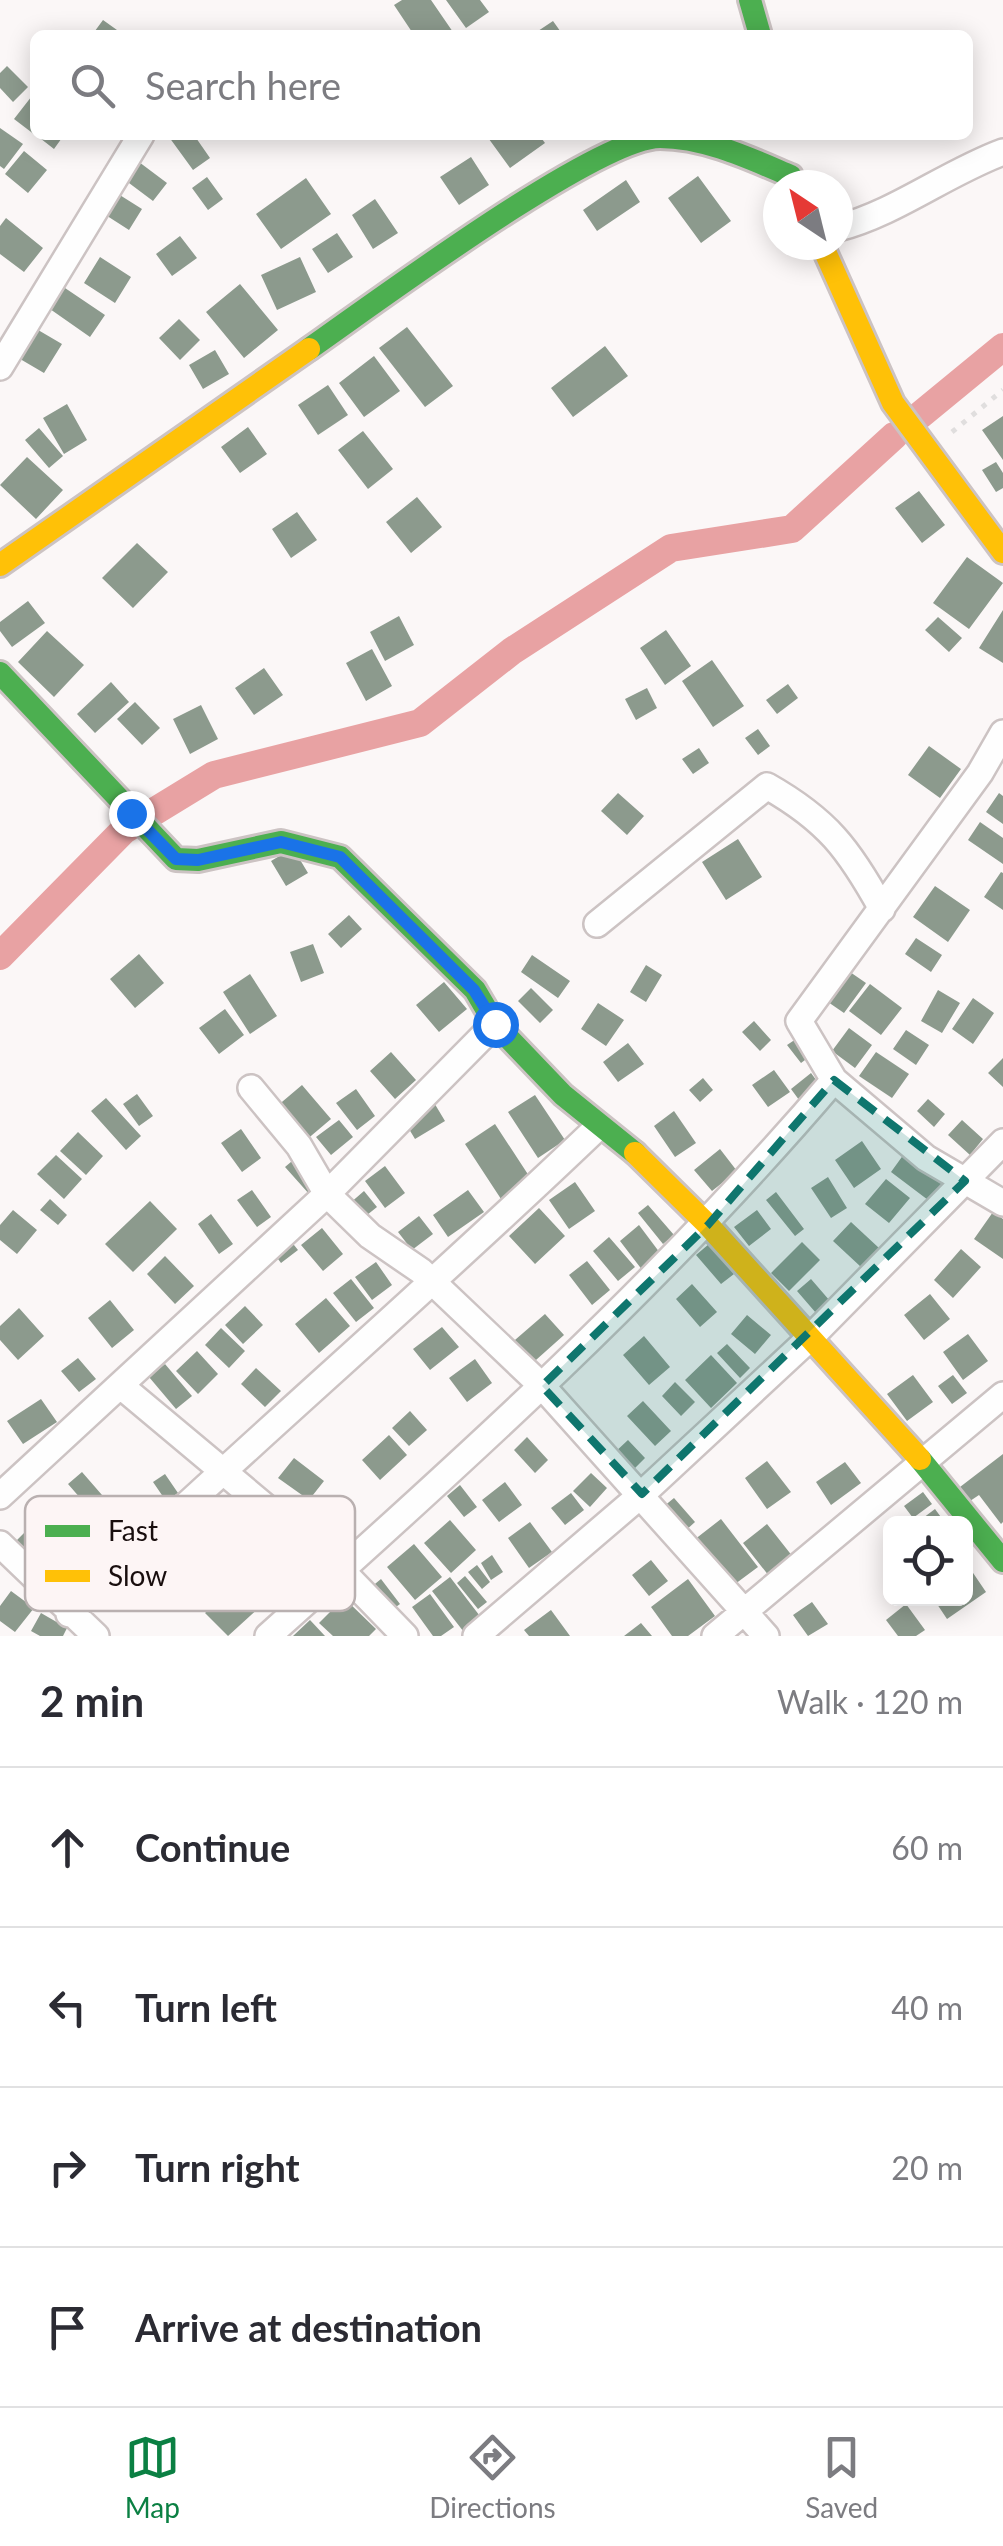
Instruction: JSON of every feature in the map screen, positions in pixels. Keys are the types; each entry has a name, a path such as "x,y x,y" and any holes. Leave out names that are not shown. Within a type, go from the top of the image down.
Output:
{"street":[{"path":"750,0 759,30"},
{"path":"0,367 138,140"},
{"path":"0,565 466,239 600,159 650,140"},
{"path":"675,140 733,150 773,170"},
{"path":"785,149 790,170"},
{"path":"853,225 965,166 1003,152"},
{"path":"829,260 894,404 1003,552"},
{"path":"0,673 176,859 198,860 281,842 340,857 474,990 495,1024 598,1127 634,1152 708,1224 922,1461 1003,1561"},
{"path":"1003,733 980,773 799,1021 834,1080 926,1158 1003,1203"},
{"path":"597,924 768,786 812,811 860,868 882,909"},
{"path":"0,1496 327,1194 495,1024"},
{"path":"355,1557 542,1386 708,1224 834,1080"},
{"path":"251,1088 299,1146 327,1194 370,1236 434,1285 542,1386 766,1636"},
{"path":"194,1496 434,1285 598,1127"},
{"path":"476,1636 642,1494 811,1337 1003,1142"},
{"path":"121,1386 253,1496"},
{"path":"715,1636 1003,1395"},
{"path":"0,1544 25,1569"},
{"path":"355,1584 406,1636"},
{"path":"66,1611 96,1636"},
{"path":"69,1614 72,1611"},
{"path":"268,1636 296,1611"}],"path":[{"path":"925,448 954,431 1003,390"}],"highlighted area":[{"path":"834,1080 965,1181 642,1494 542,1386 708,1225"}],"building":[{"path":"402,0 431,0 452,30 411,30 394,5"},
{"path":"446,0 480,0 489,12 466,28"},
{"path":"103,20 117,30 96,30"},
{"path":"553,21 559,30 540,30"},
{"path":"7,66 28,87 13,102 0,88 0,73"},
{"path":"30,98 30,131 14,119"},
{"path":"0,128 23,144 4,169 0,166"},
{"path":"42,140 60,140 54,149"},
{"path":"171,140 197,140 210,158 193,170"},
{"path":"490,140 543,140 545,143 510,168"},
{"path":"24,151 47,170 28,193 5,174"},
{"path":"471,157 489,185 459,205 440,177"},
{"path":"139,162 167,183 153,201 125,180"},
{"path":"698,176 731,221 701,243 668,198"},
{"path":"207,177 223,199 208,210 192,188"},
{"path":"306,178 331,214 281,249 256,214"},
{"path":"626,180 640,202 597,231 583,210"},
{"path":"115,192 142,209 129,230 101,212"},
{"path":"375,199 398,233 373,249 352,215"},
{"path":"6,218 43,248 24,272 0,254 0,226"},
{"path":"337,233 353,257 328,273 312,249"},
{"path":"180,236 197,258 172,276 156,254"},
{"path":"100,257 131,277 115,303 84,283"},
{"path":"300,257 316,292 277,310 261,275"},
{"path":"240,284 278,330 244,358 206,312"},
{"path":"65,288 105,315 90,337 50,309"},
{"path":"179,319 200,340 180,360 159,338"},
{"path":"33,327 62,344 44,373 15,356"},
{"path":"407,327 453,386 425,407 379,348"},
{"path":"605,346 628,376 573,417 551,388"},
{"path":"215,350 229,374 203,389 189,365"},
{"path":"374,356 400,391 364,417 339,383"},
{"path":"328,385 348,415 318,435 298,405"},
{"path":"67,404 87,440 64,454 43,418"},
{"path":"1003,416 1003,460 982,430"},
{"path":"248,427 267,454 240,473 221,447"},
{"path":"39,428 63,456 49,468 25,440"},
{"path":"363,431 393,469 368,489 338,450"},
{"path":"27,457 63,490 36,519 0,485"},
{"path":"996,462 1003,473 1003,488 996,492 982,470"},
{"path":"919,491 945,525 922,543 895,508"},
{"path":"417,497 442,527 411,553 386,522"},
{"path":"297,512 317,540 291,558 272,529"},
{"path":"137,543 168,572 133,608 102,578"},
{"path":"967,557 1003,583 969,629 933,603"},
{"path":"28,601 45,623 12,647 0,631 0,622"},
{"path":"1003,610 1003,663 979,648"},
{"path":"399,616 414,645 385,661 370,632"},
{"path":"938,617 962,638 949,652 925,630"},
{"path":"666,630 691,666 665,685 640,648"},
{"path":"47,631 84,665 54,697 18,662"},
{"path":"372,649 392,686 366,701 346,663"},
{"path":"712,660 744,706 713,727 682,681"},
{"path":"264,668 283,695 254,715 235,688"},
{"path":"111,682 129,702 95,733 77,714"},
{"path":"788,684 798,698 777,714 766,700"},
{"path":"647,688 657,708 636,720 625,699"},
{"path":"135,702 160,728 142,745 117,719"},
{"path":"201,705 218,739 190,754 173,719"},
{"path":"758,729 770,746 758,755 745,738"},
{"path":"929,746 961,769 940,798 908,775"},
{"path":"699,748 709,763 693,774 682,759"},
{"path":"618,793 644,816 627,835 601,811"},
{"path":"999,793 1003,796 1003,824 986,812"},
{"path":"980,822 1003,838 1003,864 968,840"},
{"path":"738,839 762,877 726,900 702,862"},
{"path":"293,848 308,873 286,886 271,861"},
{"path":"1003,873 1003,910 984,897"},
{"path":"935,886 970,910 948,942 913,917"},
{"path":"349,915 362,929 341,948 328,934"},
{"path":"916,938 942,955 931,972 905,954"},
{"path":"313,944 324,973 301,982 290,952"},
{"path":"139,954 164,983 135,1008 110,979"},
{"path":"532,955 570,981 558,998 521,972"},
{"path":"646,965 662,975 646,1002 630,992"},
{"path":"850,972 866,983 844,1013 828,1002"},
{"path":"250,974 277,1016 250,1034 223,992"},
{"path":"444,982 467,1009 439,1032 416,1005"},
{"path":"870,984 902,1008 881,1035 849,1011"},
{"path":"531,988 553,1010 540,1023 518,1001"},
{"path":"938,990 960,1003 942,1033 921,1021"},
{"path":"973,998 994,1013 973,1044 952,1029"},
{"path":"598,1003 624,1020 606,1046 581,1029"},
{"path":"225,1009 244,1035 219,1054 199,1028"},
{"path":"754,1021 771,1040 760,1051 742,1032"},
{"path":"849,1028 872,1045 855,1068 832,1051"},
{"path":"906,1030 929,1045 916,1065 893,1049"},
{"path":"796,1039 809,1057 801,1063 787,1045"},
{"path":"628,1043 644,1064 618,1082 603,1062"},
{"path":"391,1052 416,1080 395,1099 370,1071"},
{"path":"876,1052 909,1074 892,1098 859,1076"},
{"path":"1003,1058 1003,1087 988,1073"},
{"path":"774,1070 790,1092 768,1107 752,1085"},
{"path":"811,1073 822,1088 802,1104 791,1089"},
{"path":"703,1078 713,1090 700,1102 689,1090"},
{"path":"302,1085 331,1119 305,1141 276,1107"},
{"path":"356,1089 375,1116 357,1130 336,1103"},
{"path":"137,1094 153,1116 139,1126 123,1104"},
{"path":"535,1095 565,1140 538,1158 508,1112"},
{"path":"106,1098 141,1136 126,1150 91,1111"},
{"path":"928,1099 945,1114 934,1127 917,1111"},
{"path":"433,1101 445,1121 415,1139 403,1119"},
{"path":"674,1111 696,1143 675,1157 654,1126"},
{"path":"339,1120 353,1137 331,1155 316,1137"},
{"path":"962,1120 983,1139 970,1155 948,1135"},
{"path":"495,1124 531,1179 501,1199 465,1144"},
{"path":"241,1129 261,1158 242,1172 221,1143"},
{"path":"78,1132 103,1156 86,1175 60,1151"},
{"path":"862,1141 881,1169 854,1188 835,1160"},
{"path":"720,1149 737,1171 712,1191 694,1170"},
{"path":"904,1154 945,1186 932,1203 891,1172"},
{"path":"56,1155 82,1179 64,1199 37,1174"},
{"path":"298,1156 323,1185 310,1195 285,1167"},
{"path":"385,1166 405,1193 385,1208 365,1181"},
{"path":"828,1177 847,1208 831,1218 811,1188"},
{"path":"886,1179 910,1198 889,1223 865,1204"},
{"path":"575,1182 595,1211 569,1229 549,1200"},
{"path":"252,1190 271,1217 257,1227 237,1200"},
{"path":"468,1190 484,1212 448,1237 433,1215"},
{"path":"364,1191 377,1207 362,1219 349,1204"},
{"path":"776,1192 804,1229 795,1236 766,1200"},
{"path":"50,1199 67,1215 58,1225 40,1210"},
{"path":"150,1201 177,1229 133,1272 105,1244"},
{"path":"648,1205 674,1235 663,1244 638,1213"},
{"path":"539,1208 565,1236 535,1264 509,1236"},
{"path":"13,1210 37,1230 17,1254 0,1240 0,1225"},
{"path":"757,1210 771,1229 749,1246 734,1227"},
{"path":"993,1212 1003,1219 1003,1259 974,1239"},
{"path":"211,1214 233,1244 219,1254 198,1224"},
{"path":"419,1216 433,1234 412,1250 398,1232"},
{"path":"851,1222 879,1248 861,1267 833,1241"},
{"path":"639,1225 663,1257 643,1271 620,1241"},
{"path":"322,1228 343,1254 323,1271 301,1245"},
{"path":"286,1235 298,1250 281,1263 269,1247"},
{"path":"609,1237 635,1267 618,1281 593,1251"},
{"path":"802,1242 820,1260 789,1291 771,1273"},
{"path":"709,1244 734,1274 721,1284 696,1255"},
{"path":"961,1249 981,1267 953,1298 934,1280"},
{"path":"165,1256 194,1286 175,1304 147,1274"},
{"path":"587,1261 610,1290 592,1305 569,1275"},
{"path":"376,1262 392,1285 372,1300 355,1277"},
{"path":"351,1279 374,1308 356,1322 333,1293"},
{"path":"811,1279 830,1301 816,1313 797,1291"},
{"path":"692,1284 717,1312 700,1327 676,1299"},
{"path":"930,1294 950,1319 924,1340 904,1315"},
{"path":"326,1298 350,1326 319,1353 295,1324"},
{"path":"110,1300 134,1330 112,1348 88,1318"},
{"path":"245,1306 263,1325 243,1344 225,1325"},
{"path":"19,1308 44,1336 18,1360 0,1340 0,1326"},
{"path":"545,1314 564,1335 527,1368 508,1346"},
{"path":"747,1315 771,1335 755,1354 731,1334"},
{"path":"442,1327 459,1347 430,1370 413,1349"},
{"path":"221,1328 245,1351 229,1368 205,1345"},
{"path":"968,1334 988,1361 963,1380 943,1352"},
{"path":"644,1336 670,1367 649,1385 623,1355"},
{"path":"727,1344 750,1368 740,1378 717,1353"},
{"path":"197,1351 218,1374 198,1394 176,1371"},
{"path":"711,1355 737,1383 711,1408 685,1380"},
{"path":"78,1358 96,1379 79,1392 61,1371"},
{"path":"475,1359 492,1383 467,1402 449,1378"},
{"path":"165,1364 192,1396 176,1409 149,1377"},
{"path":"256,1368 281,1391 265,1407 241,1384"},
{"path":"913,1375 933,1402 907,1421 887,1394"},
{"path":"953,1375 967,1393 952,1404 938,1386"},
{"path":"675,1382 695,1402 681,1416 662,1396"},
{"path":"41,1399 57,1422 23,1444 7,1421"},
{"path":"643,1401 671,1431 655,1446 627,1416"},
{"path":"410,1411 427,1430 409,1446 392,1428"},
{"path":"389,1435 407,1455 380,1480 362,1460"},
{"path":"527,1437 548,1460 535,1473 514,1450"},
{"path":"628,1440 645,1458 630,1473 613,1454"},
{"path":"1003,1454 1001,1524 979,1495 970,1501 960,1487"},
{"path":"294,1458 324,1481 312,1496 303,1496 278,1478"},
{"path":"767,1461 791,1492 767,1509 745,1478"},
{"path":"845,1462 861,1483 831,1505 816,1482"},
{"path":"82,1472 102,1495 78,1496 68,1484"},
{"path":"591,1473 607,1488 590,1507 573,1491"},
{"path":"165,1474 178,1493 163,1496 153,1482"},
{"path":"505,1482 522,1505 499,1522 482,1500"},
{"path":"460,1485 477,1507 464,1517 447,1496"},
{"path":"923,1492 932,1504 916,1516 904,1506"},
{"path":"571,1493 584,1510 565,1525 551,1508"},
{"path":"674,1498 695,1522 684,1532 663,1507"},
{"path":"721,1519 758,1567 731,1587 694,1540"},
{"path":"450,1520 476,1550 451,1573 424,1543"},
{"path":"530,1522 552,1552 529,1568 508,1538"},
{"path":"767,1524 793,1557 769,1576 743,1543"},
{"path":"25,1532 25,1556 13,1544"},
{"path":"414,1544 442,1577 415,1600 387,1567"},
{"path":"492,1555 503,1572 491,1580 481,1563"},
{"path":"651,1560 668,1581 649,1596 632,1575"},
{"path":"477,1565 490,1582 482,1589 468,1572"},
{"path":"973,1573 986,1592 973,1601"},
{"path":"465,1576 487,1602 478,1609 457,1583"},
{"path":"450,1577 486,1624 467,1636 432,1591"},
{"path":"381,1579 400,1604 389,1612 370,1588"},
{"path":"688,1579 715,1616 688,1636 672,1636 651,1607"},
{"path":"11,1591 25,1601 25,1611 32,1611 15,1632 0,1621 0,1606"},
{"path":"430,1594 454,1627 441,1636 433,1636 412,1607"},
{"path":"812,1602 828,1624 808,1636 793,1615"},
{"path":"907,1606 925,1630 916,1636 898,1636 886,1620"},
{"path":"938,1606 966,1606 947,1619"},
{"path":"355,1609 376,1629 369,1636 333,1636 319,1623 331,1611"},
{"path":"551,1610 570,1636 529,1636 524,1630"},
{"path":"207,1611 255,1611 228,1636"},
{"path":"41,1613 67,1628 63,1636 40,1636 31,1631"},
{"path":"310,1620 325,1636 293,1636"},
{"path":"641,1623 652,1636 624,1636"}],"waterway":[{"path":"919,416 1003,347"},
{"path":"0,956 124,830 214,775 420,723 512,651 671,548 792,529 894,436"}],"traffic: fast":[{"path":"750,0 759,30"},
{"path":"309,349 537,193 629,145 648,140"},
{"path":"688,140 727,150 776,170"},
{"path":"0,673 176,859 198,860 281,842 340,857 475,990 495,1024 563,1095 635,1153"},
{"path":"920,1459 1003,1561"}],"traffic: slow":[{"path":"829,260 893,403 1003,552"},
{"path":"0,565 309,349"},
{"path":"635,1153 708,1225 920,1459"}],"route":[{"path":"131,813 176,859 198,860 281,842 340,857 474,990 495,1024"}]}
